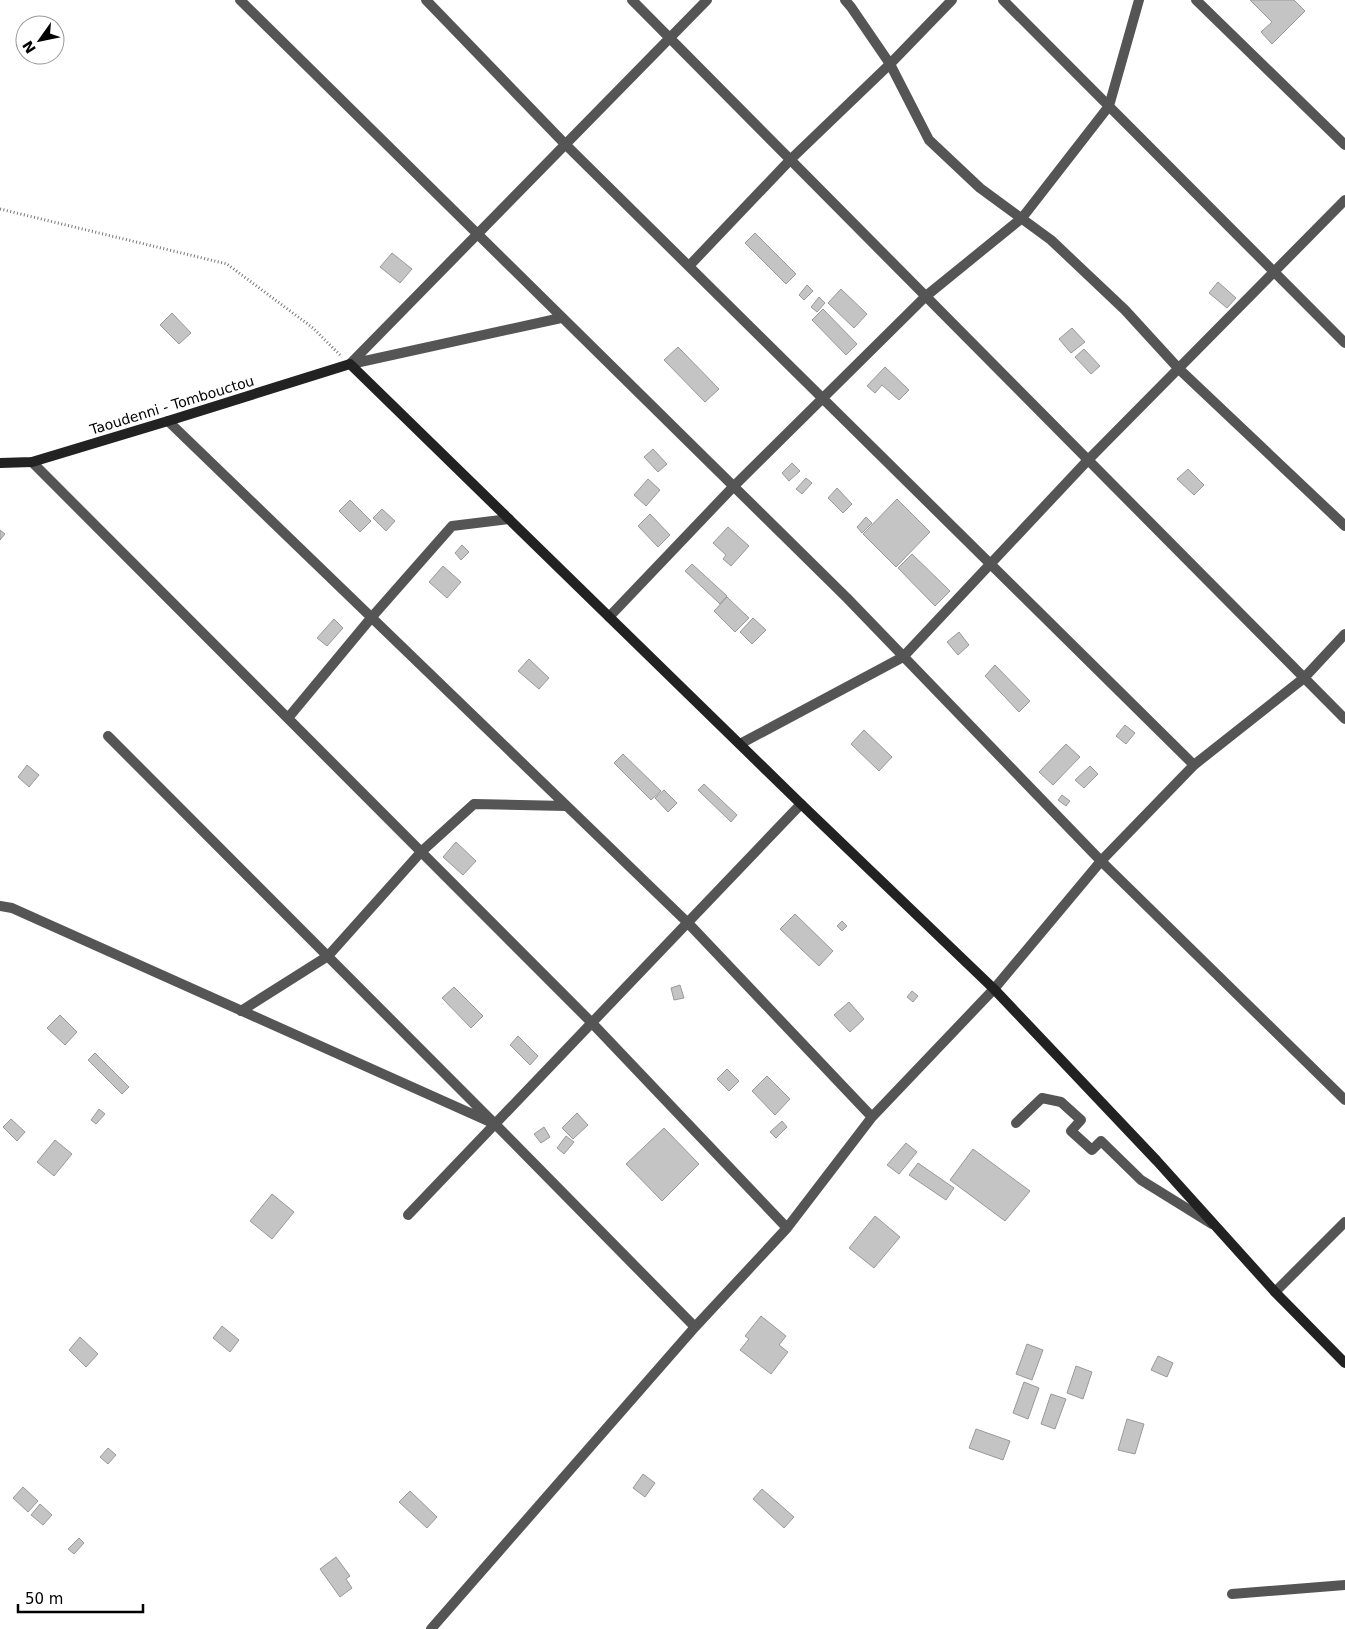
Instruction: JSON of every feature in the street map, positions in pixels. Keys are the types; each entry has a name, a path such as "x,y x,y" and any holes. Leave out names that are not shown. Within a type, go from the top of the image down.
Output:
{"street":[{"path":"240,0 476,235 847,598 1100,862 1345,1100"},
{"path":"426,0 565,144 1194,765"},
{"path":"632,0 1345,719"},
{"path":"350,364 707,0"},
{"path":"845,0 890,64 929,140 980,188 1051,240 1125,310 1179,369 1345,526"},
{"path":"688,266 790,159 890,64 952,0"},
{"path":"1004,0 1345,343"},
{"path":"609,617 733,487 926,296 1022,218 1109,106 1139,0"},
{"path":"1196,0 1345,145"},
{"path":"740,744 904,657 1088,460 1345,200"},
{"path":"350,364 561,318"},
{"path":"350,364 994,989 1157,1161 1275,1292 1345,1363"},
{"name":"Taoudenni - Tombouctou","path":"0,463 32,462 350,364"},
{"path":"168,421 688,923 872,1117"},
{"path":"32,462 592,1023 786,1228"},
{"path":"288,718 452,526 509,519"},
{"path":"431,1629 695,1327 786,1228 872,1117 994,989 1100,862 1194,765 1304,678 1345,634"},
{"path":"108,736 695,1327"},
{"path":"241,1010 328,956 421,852 474,804 566,806"},
{"path":"408,1215 802,804"},
{"path":"0,906 12,908 495,1124"},
{"path":"1016,1123 1042,1098 1061,1102 1081,1120 1071,1131 1092,1150 1102,1141 1141,1180 1215,1225"},
{"path":"1275,1292 1345,1222"},
{"path":"1232,1594 1345,1585"}],"path":[{"path":"0,209 227,264 313,328 350,364"}],"building":[{"path":"1250,0 1294,0 1305,11 1272,44 1261,32 1272,22"},
{"path":"755,233 796,274 786,284 745,243"},
{"path":"392,253 412,269 400,283 380,267"},
{"path":"1218,282 1236,298 1227,308 1209,293"},
{"path":"807,285 813,291 804,300 799,295"},
{"path":"841,289 867,314 854,328 828,303"},
{"path":"819,297 825,303 817,312 811,307"},
{"path":"823,309 857,344 846,355 812,320"},
{"path":"172,313 191,333 179,344 160,325"},
{"path":"1072,328 1085,342 1071,353 1059,339"},
{"path":"678,347 719,389 705,402 664,360"},
{"path":"1084,349 1100,366 1091,374 1075,357"},
{"path":"885,367 909,390 899,400 882,385 875,393 867,386"},
{"path":"653,449 667,464 658,472 644,457"},
{"path":"792,463 800,471 789,481 782,473"},
{"path":"1188,469 1204,485 1194,495 1177,479"},
{"path":"806,478 812,483 802,494 796,489"},
{"path":"648,479 660,490 646,506 634,495"},
{"path":"837,488 852,504 843,513 828,498"},
{"path":"897,499 930,532 896,567 863,534"},
{"path":"350,500 371,521 360,532 339,511"},
{"path":"382,509 395,521 386,531 373,518"},
{"path":"650,514 670,535 658,547 638,526"},
{"path":"866,517 872,523 862,533 857,527"},
{"path":"728,527 749,546 731,566 723,559 726,555 713,543"},
{"path":"0,530 5,534 0,540"},
{"path":"462,545 469,552 461,560 455,553"},
{"path":"912,554 950,591 935,606 898,568"},
{"path":"692,564 727,596 720,604 685,571"},
{"path":"443,566 461,582 447,598 429,582"},
{"path":"727,597 749,618 735,632 714,611"},
{"path":"753,618 766,630 752,644 740,632"},
{"path":"334,619 343,628 327,646 317,638"},
{"path":"959,632 969,645 958,655 947,642"},
{"path":"529,659 549,678 539,689 518,671"},
{"path":"995,665 1030,701 1019,712 985,676"},
{"path":"1125,725 1135,733 1126,744 1116,736"},
{"path":"864,730 892,757 879,771 851,744"},
{"path":"1066,744 1080,757 1053,785 1039,772"},
{"path":"623,754 661,791 651,800 614,763"},
{"path":"27,765 39,775 29,787 18,777"},
{"path":"1090,766 1098,774 1084,788 1075,780"},
{"path":"704,784 737,815 731,822 698,790"},
{"path":"664,790 677,803 668,812 655,798"},
{"path":"1062,795 1070,801 1066,806 1058,800"},
{"path":"456,842 476,861 463,875 443,857"},
{"path":"795,914 833,951 819,966 780,929"},
{"path":"842,921 847,926 842,931 837,926"},
{"path":"680,985 684,998 674,1000 671,988"},
{"path":"454,987 483,1016 471,1028 442,998"},
{"path":"912,991 918,996 913,1002 907,997"},
{"path":"849,1002 864,1019 850,1032 834,1015"},
{"path":"60,1015 77,1032 65,1045 47,1028"},
{"path":"518,1036 538,1056 530,1065 510,1045"},
{"path":"95,1053 129,1087 122,1094 88,1060"},
{"path":"727,1069 739,1081 729,1091 717,1079"},
{"path":"767,1076 790,1099 775,1115 752,1091"},
{"path":"99,1109 105,1114 96,1124 91,1120"},
{"path":"577,1113 588,1125 573,1139 562,1128"},
{"path":"11,1119 25,1132 17,1141 3,1127"},
{"path":"782,1121 787,1127 776,1138 770,1132"},
{"path":"544,1127 550,1137 541,1143 534,1134"},
{"path":"664,1128 699,1164 662,1201 626,1164"},
{"path":"566,1136 574,1142 564,1154 557,1148"},
{"path":"55,1140 72,1154 54,1176 37,1162"},
{"path":"906,1143 917,1152 899,1174 887,1165"},
{"path":"973,1149 1030,1191 1005,1221 950,1180"},
{"path":"918,1163 954,1188 946,1200 909,1175"},
{"path":"272,1194 294,1212 272,1239 250,1221"},
{"path":"875,1216 900,1237 874,1268 849,1248"},
{"path":"761,1316 786,1336 779,1345 788,1352 771,1374 740,1350 749,1339 745,1336"},
{"path":"222,1326 239,1340 230,1352 213,1338"},
{"path":"80,1337 98,1354 86,1367 69,1350"},
{"path":"1027,1344 1043,1350 1032,1380 1016,1374"},
{"path":"1158,1356 1173,1363 1167,1377 1151,1370"},
{"path":"1076,1366 1092,1372 1083,1399 1067,1393"},
{"path":"1024,1382 1039,1388 1028,1419 1013,1413"},
{"path":"1051,1394 1066,1399 1055,1429 1041,1424"},
{"path":"1127,1419 1144,1424 1135,1454 1118,1450"},
{"path":"976,1429 1010,1441 1003,1460 969,1448"},
{"path":"108,1448 116,1455 108,1464 100,1457"},
{"path":"643,1474 655,1483 645,1497 633,1488"},
{"path":"23,1487 38,1501 28,1512 13,1498"},
{"path":"762,1489 794,1517 784,1528 753,1499"},
{"path":"410,1491 437,1517 427,1528 399,1502"},
{"path":"40,1504 52,1515 43,1525 31,1515"},
{"path":"79,1538 84,1543 74,1554 68,1549"},
{"path":"336,1557 350,1576 346,1579 352,1588 340,1597 320,1569"}]}
